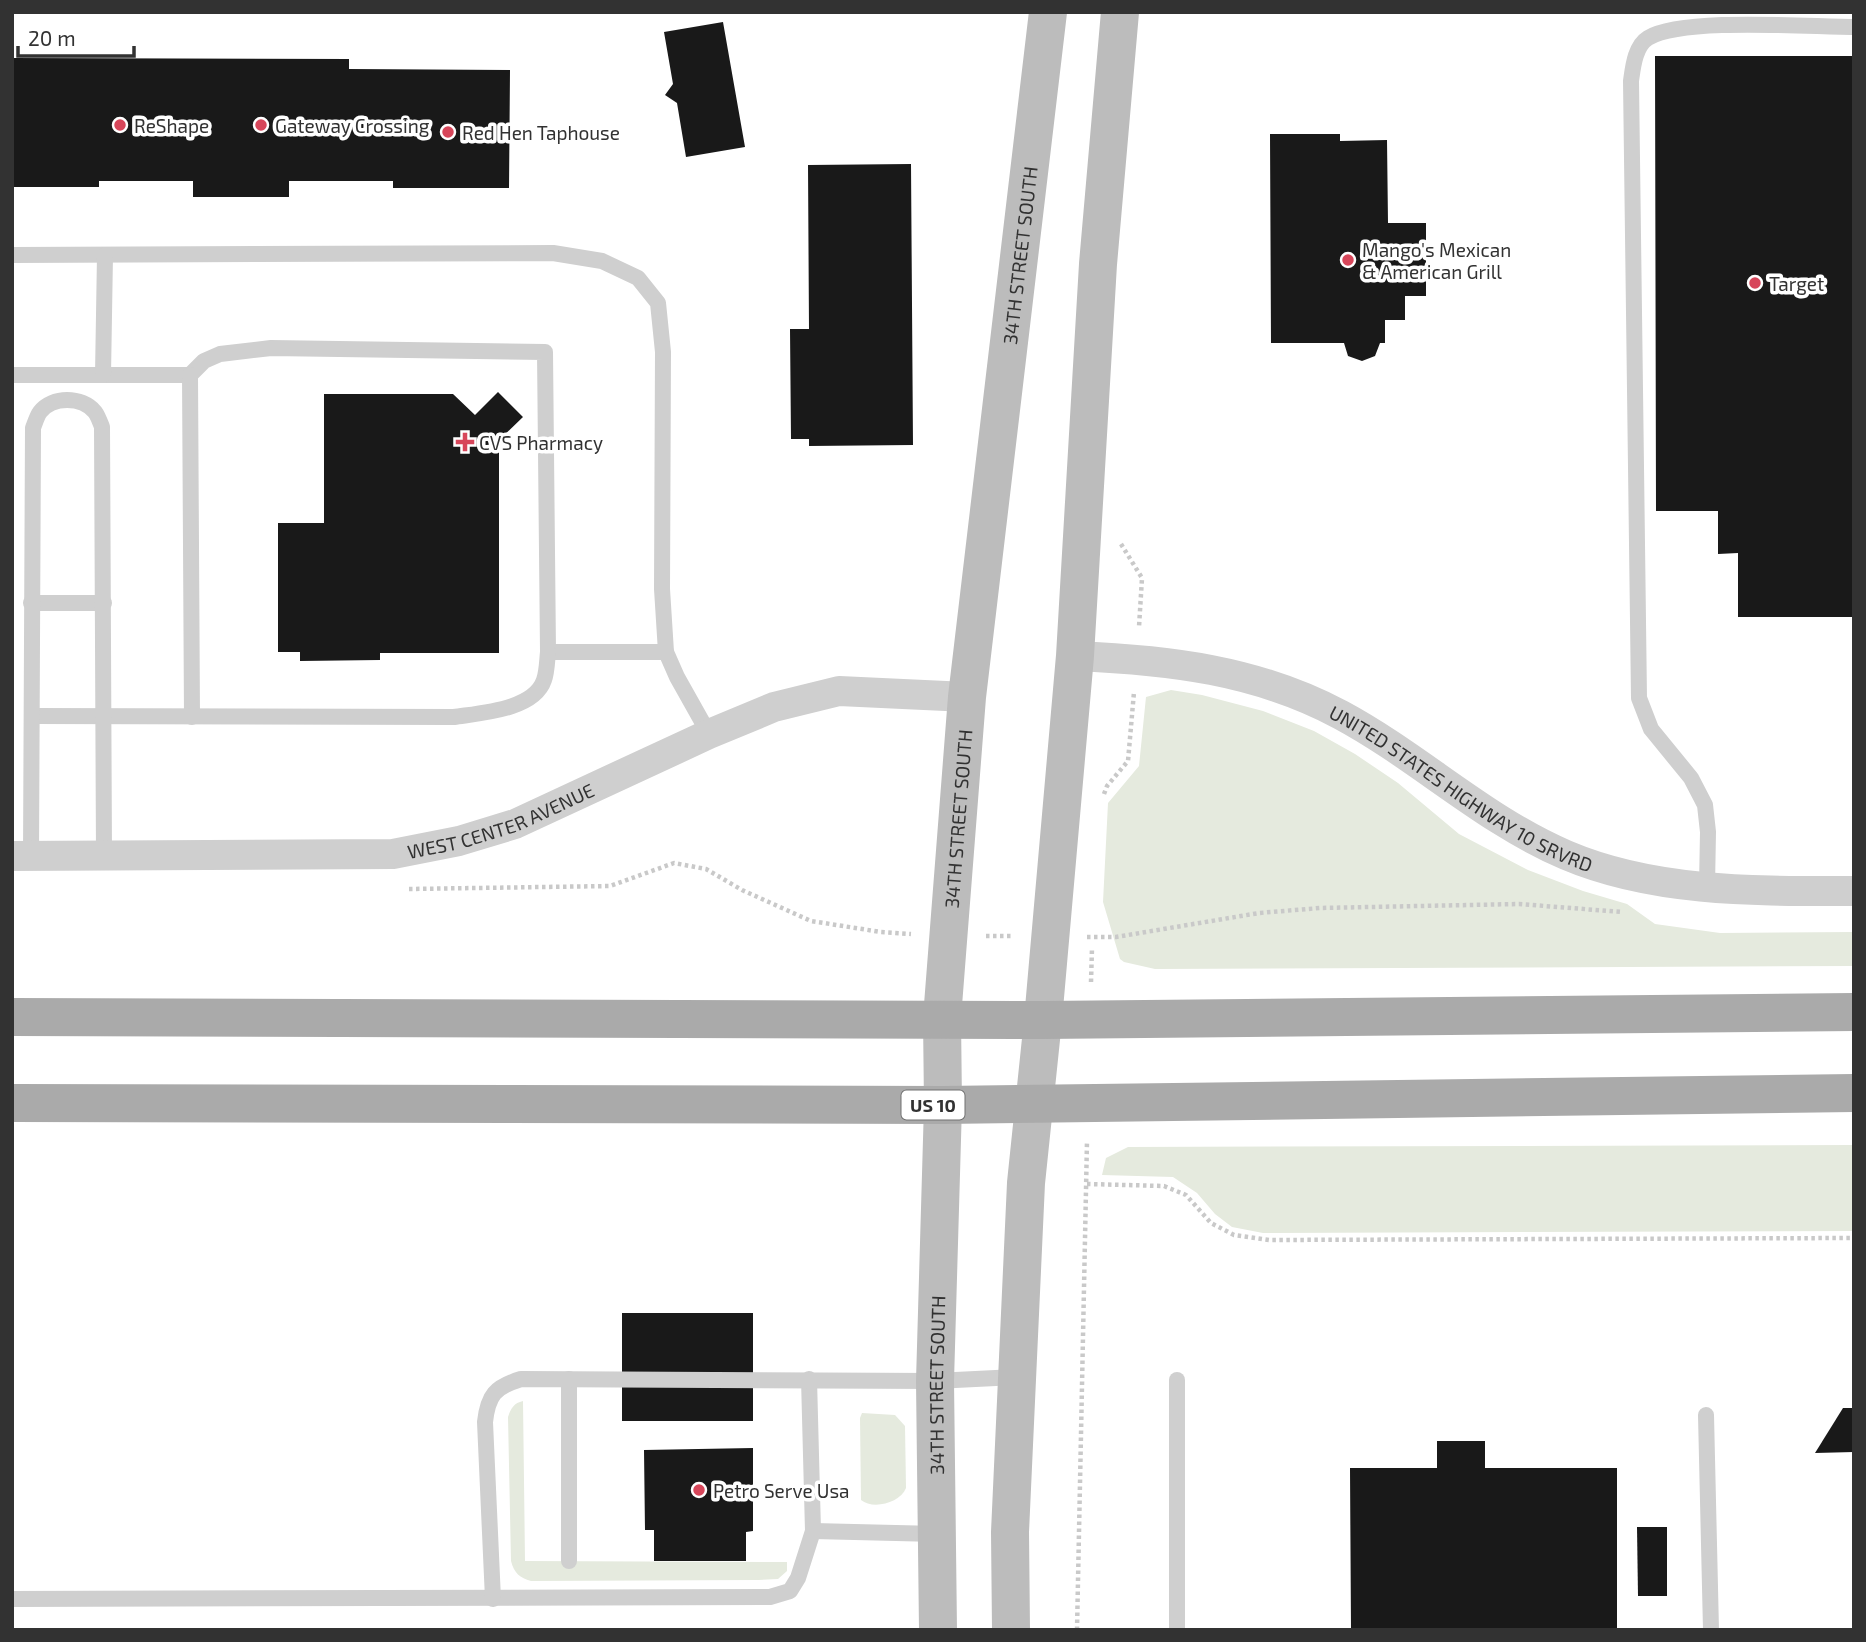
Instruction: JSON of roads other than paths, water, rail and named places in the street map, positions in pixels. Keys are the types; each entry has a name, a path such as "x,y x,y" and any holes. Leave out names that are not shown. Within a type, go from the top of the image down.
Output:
{"main road":[{"name":"34TH STREET SOUTH","path":"938,1630 935,1381 943,1105 942,1018 967,697 1016,264 1048,12"},
{"path":"1011,1630 1010,1532 1026,1183 1075,656 1098,264 1119,12"},
{"path":"12,1017 1043,1020 1854,1012"},
{"name":"US 10","path":"12,1103 943,1105 1854,1093"}],"street":[{"name":"UNITED STATES HIGHWAY 10 SRVRD","path":"1075,656 1137,659 1214,669 1282,688 1341,715 1509,826 1567,856 1630,876 1707,886 1786,891 1854,891"},
{"name":"WEST CENTER AVENUE","path":"22,856 393,854 459,841 515,824 709,734 774,707 839,691 967,697"}],"lane":[{"path":"1707,886 1708,832 1705,805 1691,778 1650,729 1639,698 1631,81 1634,59 1646,39 1665,31 1728,25 1854,27"},
{"path":"12,255 553,253 602,261 638,278 658,303 663,352 663,589 666,652 709,734"},
{"path":"103,375 105,255"},
{"path":"32,716 103,717 192,717 454,717 498,711 528,699 543,682 548,652 545,352 271,348 220,354 204,361 190,376 192,717"},
{"path":"12,375 190,376"},
{"path":"64,375 64,399"},
{"path":"22,856 32,716 33,428 40,412 50,404 64,399 84,403 94,412 102,427 104,856"},
{"path":"31,603 104,603"},
{"path":"548,652 666,652"},
{"path":"493,1599 485,1423 487,1406 494,1394 505,1384 521,1379 935,1381 1016,1377"},
{"path":"569,1379 569,1562"},
{"path":"12,1599 770,1597 790,1591 798,1578 813,1531 809,1379"},
{"path":"1177,1380 1177,1630"},
{"path":"1706,1415 1712,1630"},
{"path":"813,1531 937,1534"}],"place":[{"name":"ReShape","path":"120,125"},
{"name":"Gateway Crossing","path":"261,125"},
{"name":"Red Hen Taphouse","path":"448,132"},
{"name":"Mango's Mexican & American Grill","path":"1348,260"},
{"name":"Target","path":"1755,283"},
{"name":"CVS Pharmacy","path":"465,442"},
{"name":"Petro Serve Usa","path":"699,1490"}]}
